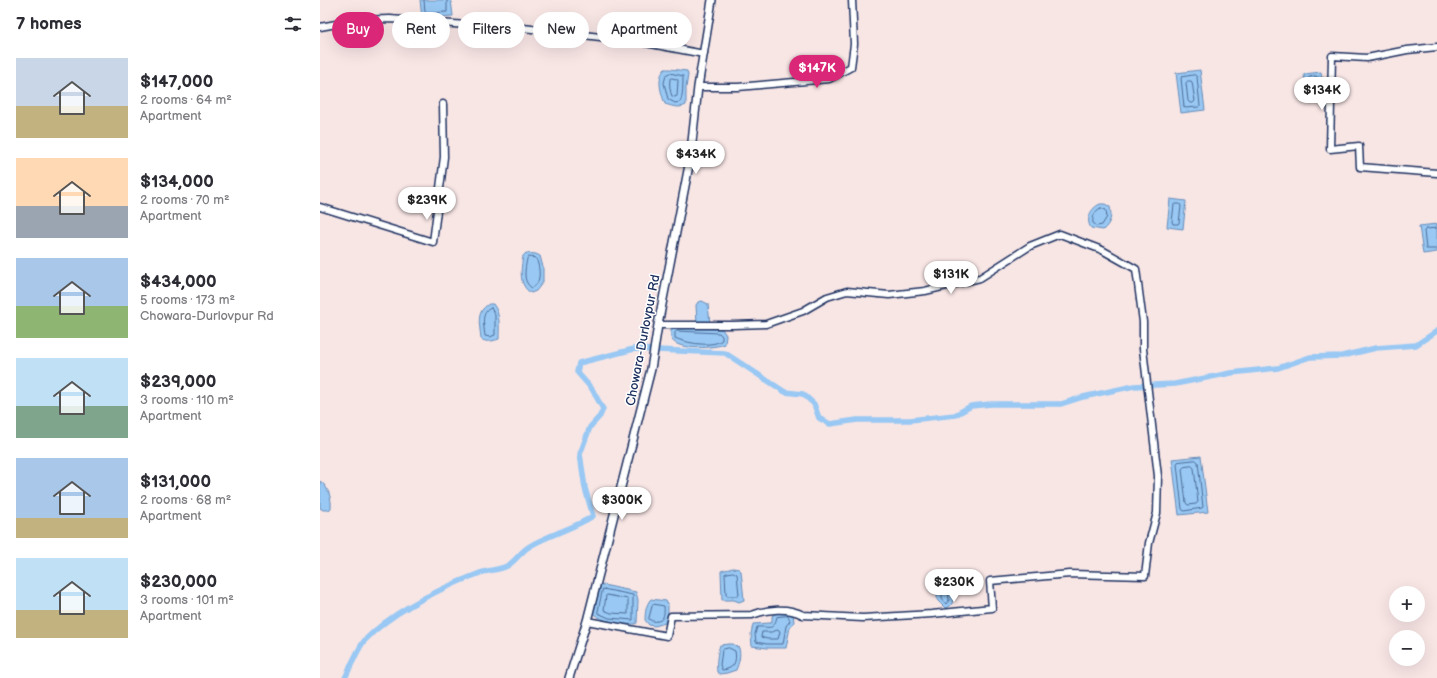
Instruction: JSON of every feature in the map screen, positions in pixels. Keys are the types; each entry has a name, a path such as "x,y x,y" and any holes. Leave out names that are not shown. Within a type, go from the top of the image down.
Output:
{"street":[{"name":"Chowara-Durlovpur Rd","path":"569,678 586,621 653,358 654,346 690,160 698,87 712,0"},
{"path":"698,87 738,87 829,79 850,66 854,44 852,0"},
{"path":"320,27 358,20 390,19 523,28 635,41 704,54"},
{"path":"1437,47 1407,50 1367,58 1332,56 1330,149 1359,146 1360,167 1437,172"},
{"path":"320,207 433,242 444,157 443,104"},
{"path":"586,621 667,636 671,616 752,615 764,610 795,611 803,615 863,618 932,614 992,608 990,581 1070,574 1145,576 1148,543 1157,513 1158,476 1143,349 1144,322 1136,270 1102,250 1060,234 1030,246 980,278 925,291 889,295 847,291 827,297 803,311 766,324 658,325"}],"water":[{"path":"420,0 451,0 453,16 450,16 450,12 421,12"},
{"path":"665,69 687,71 686,105 678,107 665,104 660,81 662,73"},
{"path":"1200,70 1205,110 1181,113 1176,73"},
{"path":"1321,72 1325,99 1307,101 1304,74"},
{"path":"1170,199 1186,201 1183,229 1167,227"},
{"path":"1100,204 1105,204 1110,207 1111,210 1109,222 1103,230 1091,228 1089,225 1090,214 1094,208"},
{"path":"1437,224 1437,252 1423,254 1419,226"},
{"path":"526,253 540,256 543,267 543,282 536,291 531,293 524,286 521,276 523,256"},
{"path":"702,301 708,304 710,324 697,323 696,305 698,302"},
{"path":"489,304 493,304 496,308 499,321 499,339 492,341 481,339 479,324 482,311"},
{"path":"674,327 722,329 726,335 725,344 713,347 697,348 682,346 671,339 671,330"},
{"path":"1201,456 1208,512 1179,515 1172,459"},
{"path":"320,481 327,489 330,497 331,508 329,510 323,510 320,508"},
{"path":"733,568 741,571 744,600 739,602 734,600 722,600 721,571"},
{"path":"943,581 949,581 953,593 953,601 949,607 945,608 937,600 937,584"},
{"path":"599,584 636,592 638,600 637,623 621,624 607,621 593,613"},
{"path":"651,599 666,601 668,605 668,615 665,623 655,626 649,625 645,620 647,606"},
{"path":"789,612 793,614 794,622 790,627 786,648 752,646 751,634 753,624 770,623 772,622 772,616 776,613"},
{"path":"733,644 739,648 740,656 738,665 736,670 720,674 717,672 719,648 720,645"}],"waterway":[{"path":"345,678 365,640 390,619 434,593 480,573 507,566 530,546 593,516 585,488 580,454 590,427 600,416 603,409 592,389 577,372 579,363 634,349 725,353 785,392 803,394 814,404 819,418 830,424 857,420 910,420 955,415 971,406 991,404 1061,404 1083,397 1134,386 1175,384 1231,373 1278,368 1310,357 1342,356 1376,348 1416,345 1437,331"}]}
